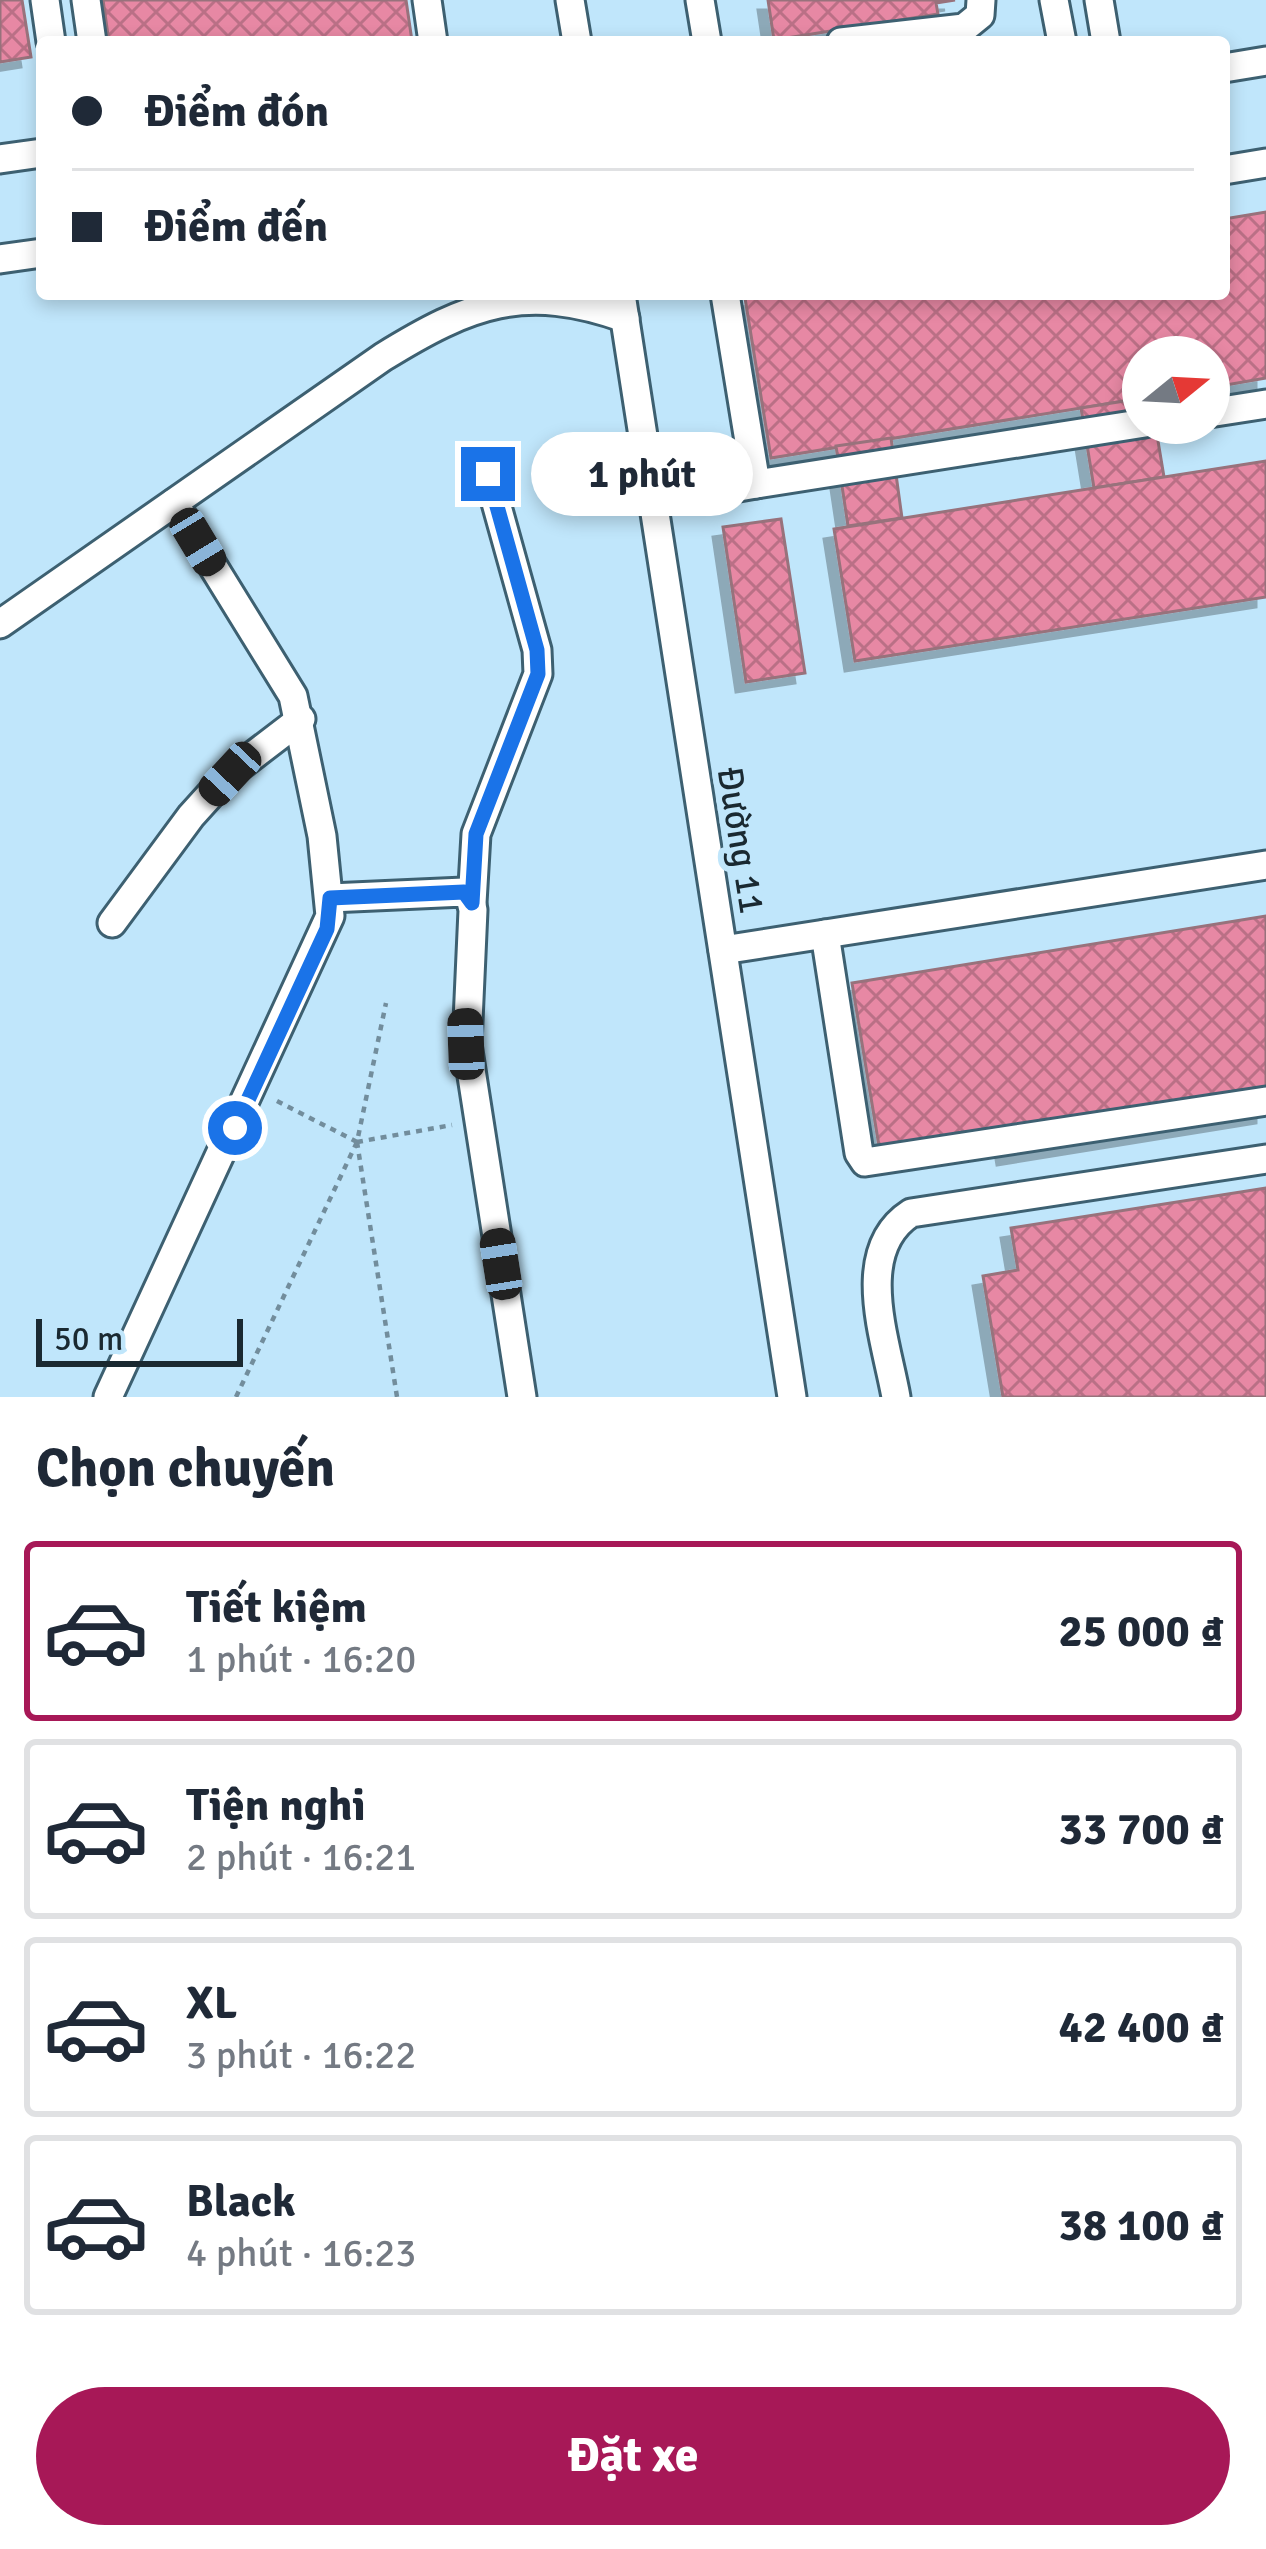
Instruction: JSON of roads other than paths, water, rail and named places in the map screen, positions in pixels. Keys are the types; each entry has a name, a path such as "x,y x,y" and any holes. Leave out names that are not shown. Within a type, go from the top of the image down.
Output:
{"street":[{"path":"45,0 50,36"},
{"path":"86,0 91,36"},
{"path":"427,0 432,36"},
{"path":"570,0 577,36"},
{"path":"700,0 706,36"},
{"path":"894,36 964,28 980,15 981,0"},
{"path":"1054,0 1061,36"},
{"path":"1099,0 1105,36"},
{"path":"1230,67 1266,61"},
{"path":"0,159 36,154"},
{"path":"1230,169 1266,163"},
{"path":"0,260 36,254"},
{"path":"725,300 756,484"},
{"path":"0,624 383,358 447,319 503,301 623,306"},
{"name":"Đường 11","path":"623,306 793,1397"},
{"path":"1230,410 1266,404"},
{"path":"653,502 1122,427"},
{"path":"488,474 537,650 538,674 476,834 466,1044 522,1397"},
{"path":"108,1397 330,916 301,719 293,696 174,503"},
{"path":"112,923 190,816 230,774 301,719"},
{"path":"723,950 1266,865"},
{"path":"330,898 464,892 472,903"},
{"path":"825,934 859,1153 865,1162 1266,1101"},
{"path":"896,1397 878,1267 894,1224 911,1214 1000,1198 1266,1159"}]}
